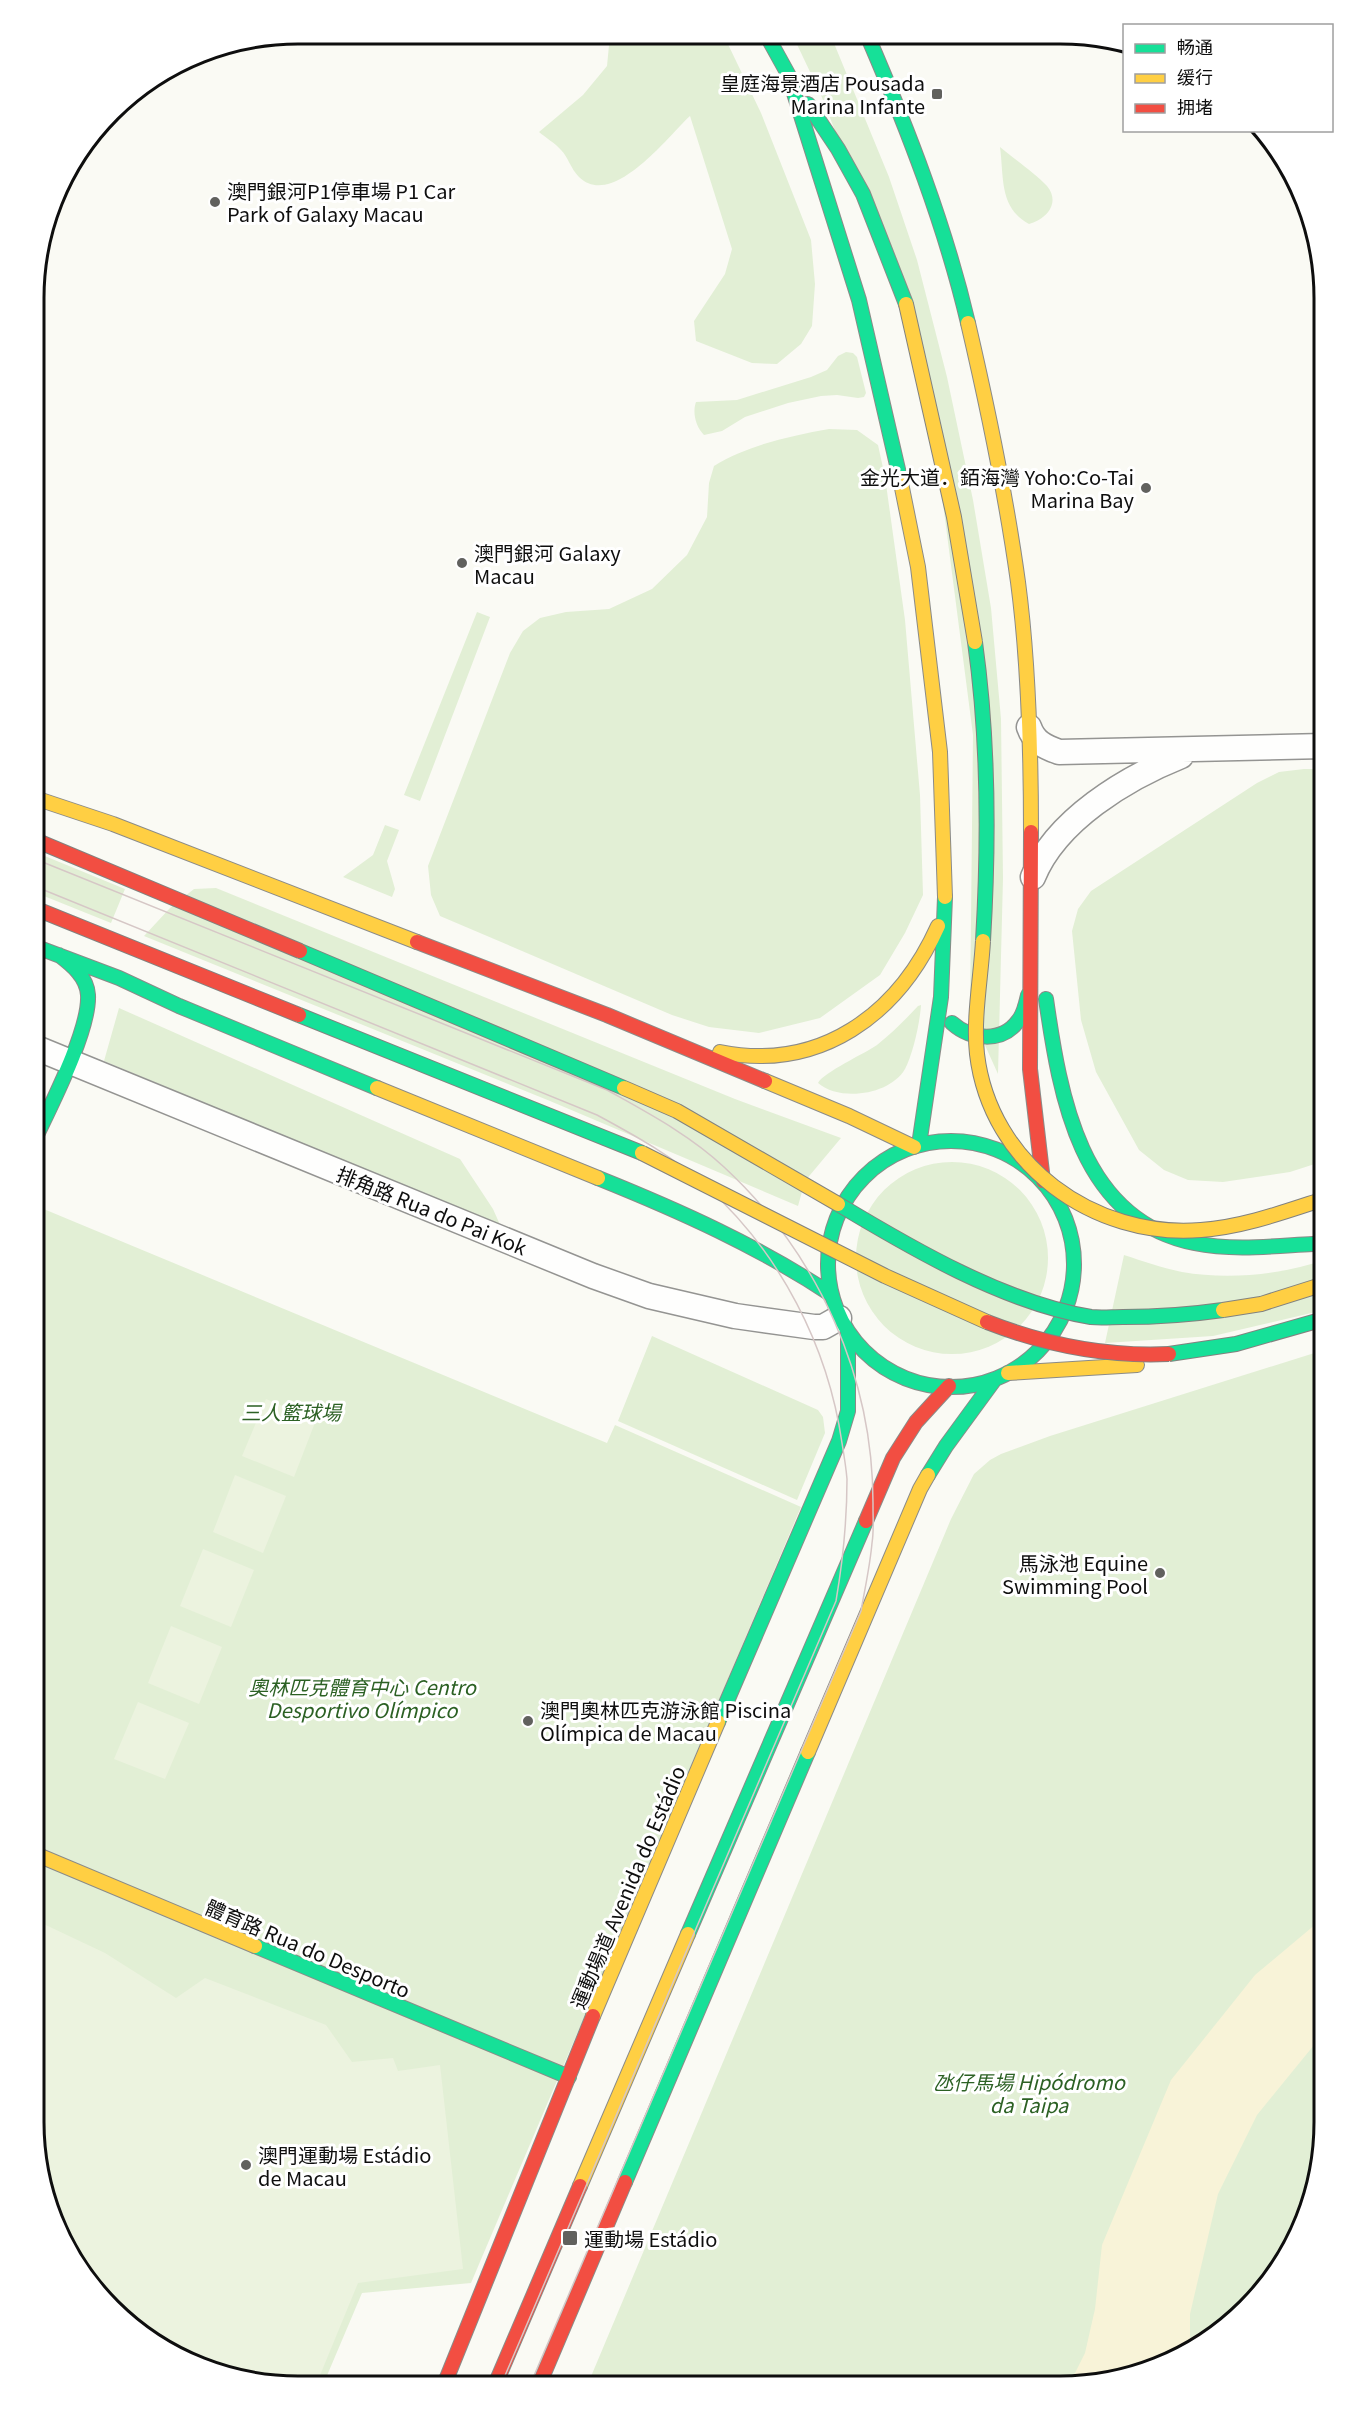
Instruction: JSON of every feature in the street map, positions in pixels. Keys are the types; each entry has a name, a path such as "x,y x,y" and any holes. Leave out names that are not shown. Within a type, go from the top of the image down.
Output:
{"main road":[{"path":"771,44 788,74 838,149 863,194 906,304 957,535 976,646 990,831 976,1054 997,1123 1017,1154 1044,1182 1071,1201 1104,1218 1136,1228 1184,1231 1222,1228 1314,1202"},
{"path":"871,44 902,114 955,268 989,414 1018,583 1029,727 1032,878 1030,1069 1043,1181"},
{"path":"788,74 859,300 891,432 916,556 940,752 945,907 941,998 916,1146"},
{"path":"44,801 113,824 664,1039 916,1146"},
{"path":"44,844 677,1111 895,1238 989,1284 1056,1309 1093,1317 1172,1317 1261,1304 1314,1287"},
{"path":"664,1039 752,1057 789,1054 822,1045 851,1030 884,1005 920,967 930,949 945,907"},
{"path":"44,912 633,1150 740,1202 843,1257 983,1321 1021,1334 1088,1352 1172,1354 1240,1342 1314,1324"},
{"path":"1031,933 1042,972 1050,1028 1066,1099 1092,1168 1111,1196 1162,1233 1194,1243 1233,1247 1314,1242"},
{"path":"44,950 673,1207 730,1233 782,1261 832,1295"},
{"path":"44,1119 70,1061 87,1013 88,996 83,979 73,965 59,955"},
{"path":"941,998 946,1013 959,1031 987,1038 1005,1032 1017,1023 1024,1012 1029,993"},
{"path":"543,2376 920,1489 946,1446 1001,1376 1025,1362 1053,1333 1066,1305 1074,1276 1071,1235 1065,1216 1055,1197 1043,1181 1027,1166 1007,1154 987,1146 953,1142 916,1146 892,1156 872,1170 856,1187 843,1207 834,1228 829,1251 832,1295 843,1326 866,1357 891,1374 919,1385 949,1386 1001,1376 1156,1363 1216,1355 1314,1324"},
{"path":"1065,1216 1126,1237"},
{"path":"1170,1250 1208,1255 1246,1256 1294,1249 1314,1243"},
{"name":"運動場道 Avenida do Estádio","path":"448,2376 573,2079 620,1950 839,1442 848,1411 843,1326"},
{"path":"499,2376 893,1458 916,1422 949,1386"},
{"name":"體育路 Rua do Desporto","path":"44,1858 573,2079"},
{"path":"604,2092 625,2082"}],"street":[{"path":"1029,727 1039,743 1059,752 1314,746"},
{"path":"1032,878 1040,859 1085,811 1118,786 1151,768 1197,750"},
{"name":"排角路 Rua do Pai Kok","path":"44,1051 582,1271 650,1296 735,1316 796,1326 843,1326"}],"green space":[{"path":"609,44 728,44 761,113 811,240 815,284 812,326 801,344 777,364 752,363 696,341 694,321 725,274 732,249 690,116 639,166 624,177 608,184 593,185 579,177 561,150 539,132 583,95 607,66"},
{"path":"797,44 834,44 889,177 917,260 947,377 973,500 991,608 1001,719 1003,878 998,1074 970,1012 973,735 924,357 821,95"},
{"path":"1000,147 1037,176 1051,192 1050,210 1041,219 1029,224 1012,209 1005,191"},
{"path":"846,352 853,353 857,357 866,393 864,397 821,396 788,403 745,417 722,431 704,435 699,428 695,415 696,402 737,400 811,377 827,370 838,356"},
{"path":"829,429 857,430 878,445 885,477 905,620 920,795 923,895 905,933 880,975 820,1018 759,1033 709,1027 672,1015 440,916 431,895 428,866 510,653 523,631 540,618 566,612 609,609 652,589 687,555 707,517 709,483 714,466 755,447 784,438"},
{"path":"477,612 490,617 420,801 404,795"},
{"path":"1314,769 1314,1164 1290,1172 1223,1182 1188,1180 1164,1170 1139,1150 1096,1072 1081,1020 1072,931 1078,909 1091,891 1257,783 1279,772"},
{"path":"385,825 399,830 387,861 395,889 392,897 343,877 373,855"},
{"path":"44,856 125,889 111,923 44,896"},
{"path":"216,888 735,1099 841,1138 805,1181 798,1206 550,1101 144,936 170,908 194,889"},
{"path":"921,1005 911,1055 898,1078 877,1090 851,1094 827,1089 818,1083 836,1069 877,1045"},
{"path":"119,1008 460,1159 493,1209 501,1227 104,1061"},
{"path":"952,1162 971,1164 989,1170 1020,1190 1040,1221 1046,1239 1048,1258 1046,1277 1040,1295 1020,1326 989,1346 971,1352 952,1354 933,1352 915,1346 884,1326 864,1295 858,1277 856,1258 858,1239 864,1221 884,1190 915,1170 933,1164"},
{"name":"奧林匹克體育中心 Centro Desportivo Olímpico","path":"44,1209 607,1443 615,1425 801,1507 471,2283 362,2293 327,2376 281,2376 248,2372 216,2363 156,2334 118,2302 86,2264 63,2220 52,2188 44,2139"},
{"path":"1124,1255 1175,1270 1217,1276 1254,1275 1314,1263 1314,1312 1213,1336 1105,1343"},
{"path":"652,1336 818,1410 823,1417 825,1433 797,1500 618,1421"},
{"name":"氹仔馬場 Hipódromo da Taipa","path":"1314,1353 1314,2122 1309,2172 1300,2204 1287,2235 1261,2277 1239,2302 1214,2324 1201,2334 1157,2357 1109,2372 1076,2376 591,2376 951,1519 974,1474 990,1460 1050,1436"},
{"name":"三人籃球場","path":"266,1399 316,1420 294,1477 242,1456"},
{"path":"235,1475 286,1496 263,1553 213,1532"},
{"path":"203,1549 254,1570 231,1627 180,1606"},
{"path":"171,1626 222,1647 199,1704 148,1683"},
{"path":"138,1702 189,1723 165,1779 114,1759"},
{"name":"澳門運動場 Estádio de Macau","path":"44,1924 105,1953 176,1998 205,1978 326,2025 352,2062 393,2058 398,2071 440,2065 463,2269 358,2283 320,2376 281,2376 248,2372 200,2357 156,2334 107,2290 86,2264 70,2235 57,2204 48,2172 44,2139"}],"sand":[{"path":"1314,1926 1314,2045 1257,2115 1218,2194 1190,2314 1190,2340 1157,2357 1125,2368 1074,2376 1085,2353 1095,2309 1102,2245 1171,2080 1255,1975"}],"tram line":[{"path":"44,863 607,1090 668,1125 711,1155 724,1167 758,1202 788,1239 813,1279 834,1322 851,1366 864,1412 871,1459 873,1507 871,1552 861,1611 534,2376"},
{"path":"44,890 597,1115 654,1148 707,1187 757,1241 797,1303 825,1371 835,1407 847,1479 844,1540 836,1601 505,2376"}],"traffic: fast":[{"path":"771,44 788,74 859,300 900,478"},
{"path":"871,44 937,214 968,323"},
{"path":"808,104 838,149 863,194 906,304"},
{"path":"975,642 985,754 986,866 983,941"},
{"path":"919,1145 941,997 945,897"},
{"path":"44,950 119,978 179,1006 377,1088"},
{"path":"300,951 624,1088"},
{"path":"44,1120 76,1048 87,1010 88,995 82,977 59,955"},
{"path":"952,1023 977,1036 986,1037 1004,1033 1020,1018 1028,995"},
{"path":"1046,999 1059,1075 1082,1149 1101,1181 1125,1209 1155,1230 1194,1243 1239,1247 1313,1244"},
{"path":"299,1015 642,1153"},
{"path":"951,1141 975,1143 998,1150 1019,1162 1038,1177 1053,1196 1065,1217 1072,1240 1074,1264 1072,1288 1065,1311 1053,1332 1038,1351 1019,1366 998,1378 975,1385 951,1387 927,1385 904,1378 883,1366 864,1351 849,1332 837,1311 830,1288 828,1264 830,1240 837,1217 849,1196 864,1177 883,1162 904,1150 927,1143 951,1141"},
{"path":"598,1178 718,1230 832,1295"},
{"path":"838,1204 960,1272 1025,1300 1058,1310 1091,1317 1148,1317 1223,1310"},
{"path":"1169,1354 1236,1344 1314,1322"},
{"path":"718,1722 839,1441 848,1411 848,1334"},
{"path":"928,1475 946,1446 995,1379"},
{"path":"688,1934 866,1521"},
{"path":"625,2182 808,1752"},
{"path":"255,1946 569,2077"}],"traffic: slow":[{"path":"906,304 954,517 975,642"},
{"path":"968,323 996,452 1018,582 1029,707 1031,832"},
{"path":"900,478 918,567 940,752 945,897"},
{"path":"44,801 113,824 417,942"},
{"path":"720,1052 756,1056 791,1053 822,1044 852,1030 878,1010 901,986 921,958 938,926"},
{"path":"983,941 976,1041 986,1094 1002,1129 1025,1160 1054,1187 1087,1207 1123,1222 1161,1230 1201,1230 1232,1226 1314,1202"},
{"path":"765,1081 849,1116 914,1147"},
{"path":"377,1088 598,1178"},
{"path":"624,1088 677,1111 838,1204"},
{"path":"642,1153 885,1276 987,1322"},
{"path":"1223,1310 1261,1304 1314,1287"},
{"path":"1008,1373 1137,1365"},
{"path":"808,1752 928,1475"},
{"path":"593,2016 718,1722"},
{"path":"44,1858 255,1946"},
{"path":"580,2186 688,1934"}],"traffic: jam":[{"path":"1031,832 1030,1069 1043,1181"},
{"path":"44,844 300,951"},
{"path":"44,912 299,1015"},
{"path":"417,942 607,1015 765,1081"},
{"path":"987,1322 1031,1337 1076,1348 1122,1354 1169,1354"},
{"path":"866,1521 893,1458 916,1422 949,1386"},
{"path":"448,2376 593,2016"},
{"path":"543,2376 625,2182"},
{"path":"499,2376 580,2186"}],"place":[{"name":"皇庭海景酒店 Pousada Marina Infante","path":"937,94"},
{"name":"澳門銀河P1停車場 P1 Car Park of Galaxy Macau","path":"215,202"},
{"name":"金光大道．銆海灣 Yoho:Co-Tai Marina Bay","path":"1146,488"},
{"name":"澳門銀河 Galaxy Macau","path":"462,563"},
{"name":"馬泳池 Equine Swimming Pool","path":"1160,1573"},
{"name":"澳門奧林匹克游泳館 Piscina Olímpica de Macau","path":"528,1721"},
{"name":"澳門運動場 Estádio de Macau","path":"246,2165"},
{"name":"運動場 Estádio","path":"570,2238"}]}
